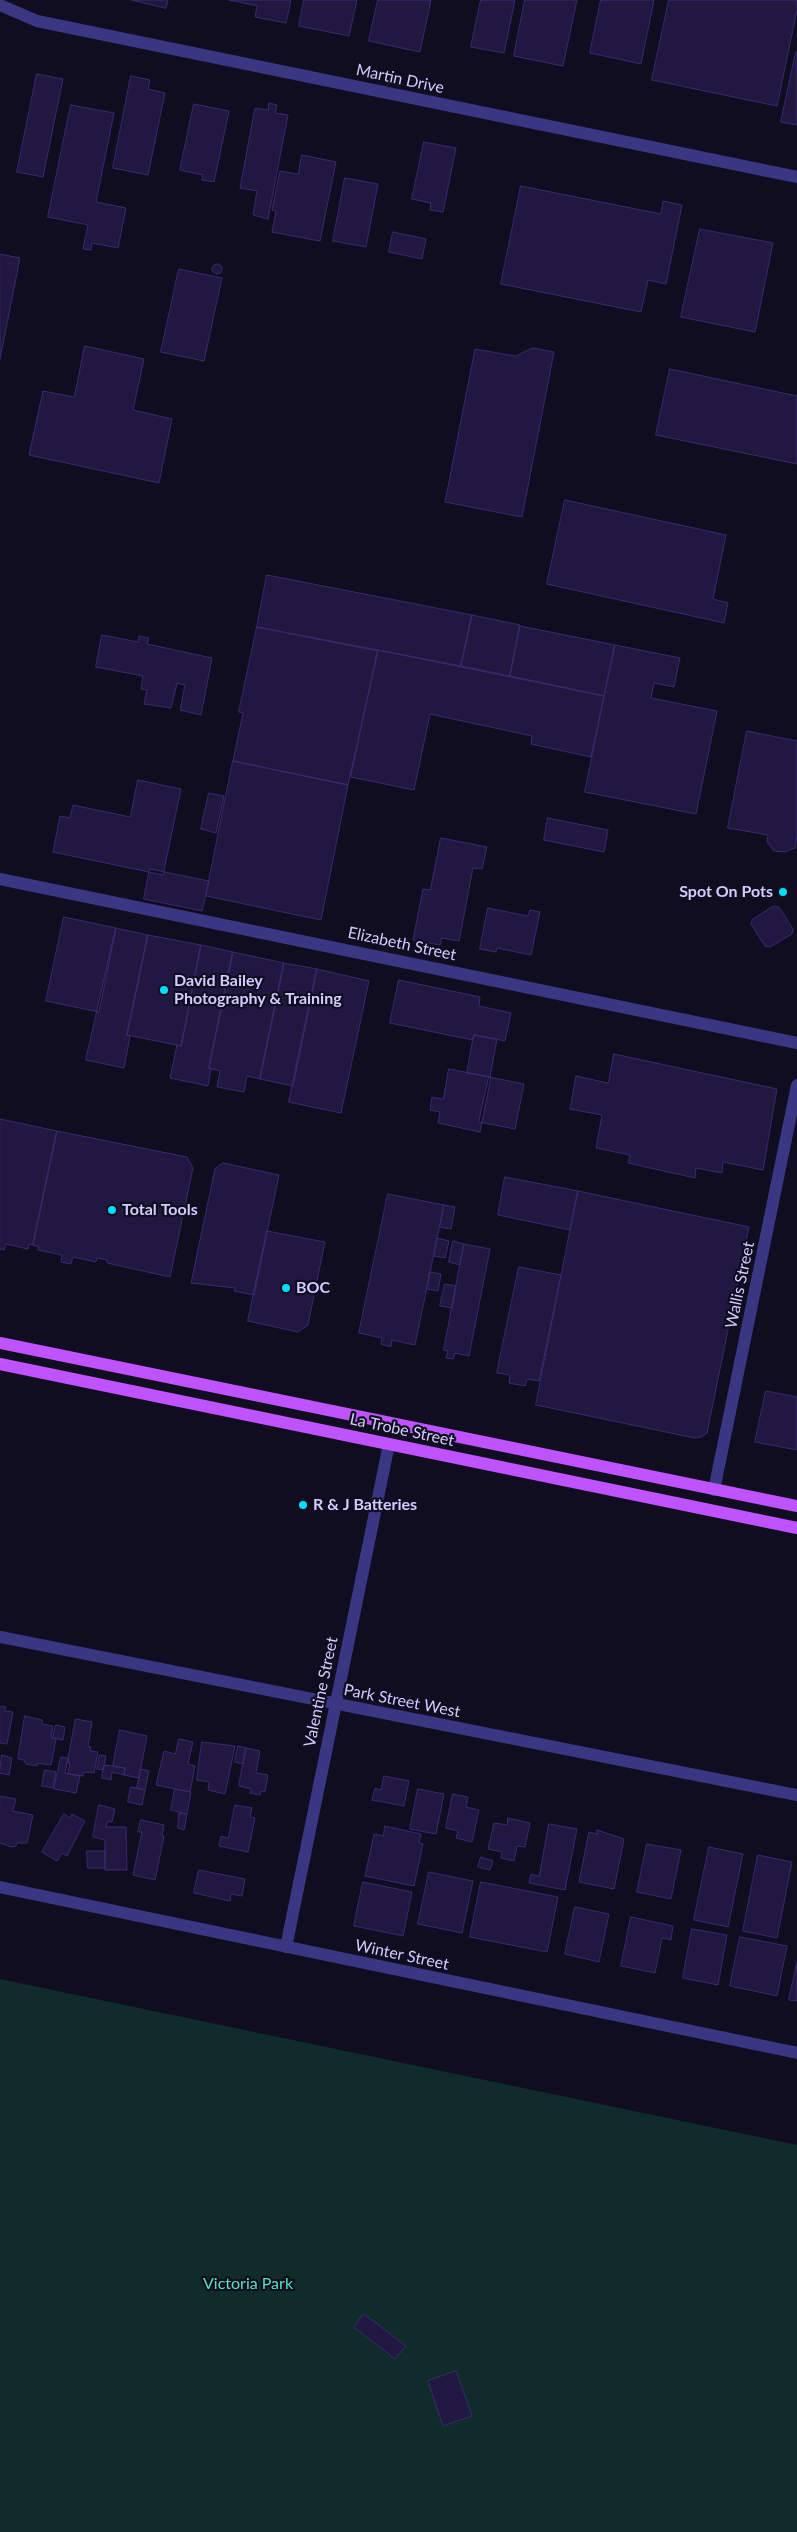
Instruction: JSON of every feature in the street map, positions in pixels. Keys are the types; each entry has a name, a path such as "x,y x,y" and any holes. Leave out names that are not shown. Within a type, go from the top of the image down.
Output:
{"main road":[{"name":"La Trobe Street","path":"0,1343 797,1506"},
{"name":"La Trobe Street","path":"0,1364 797,1528"},
{"path":"389,1444 394,1424"},
{"path":"710,1511 714,1490"}],"street":[{"name":"Martin Drive","path":"0,5 37,21 797,178"},
{"name":"Elizabeth Street","path":"0,879 797,1043"},
{"name":"Wallis Street","path":"714,1490 797,1085"},
{"name":"Valentine Street","path":"286,1947 389,1444"},
{"name":"Park Street West","path":"0,1637 797,1795"},
{"name":"Winter Street","path":"0,1887 797,2053"}],"green space":[{"name":"Victoria Park","path":"0,1979 797,2145 797,2532 0,2532"}],"building":[{"path":"132,0 168,0 166,8"},
{"path":"229,0 291,0 286,23 255,17 257,6"},
{"path":"304,0 357,0 349,36 299,26"},
{"path":"378,0 431,0 420,52 369,41"},
{"path":"481,0 515,0 504,53 471,47"},
{"path":"525,0 577,0 563,66 514,56"},
{"path":"601,0 654,0 641,64 590,53"},
{"path":"669,0 797,0 797,10 777,106 652,80"},
{"path":"797,52 797,125 781,122"},
{"path":"37,74 63,79 43,177 17,172"},
{"path":"131,76 150,80 148,89 165,93 148,175 113,168"},
{"path":"269,103 277,105 275,113 288,115 268,219 253,215 257,191 240,188 255,108 268,110"},
{"path":"194,104 229,111 214,182 202,180 203,175 180,170"},
{"path":"71,105 114,113 96,202 126,208 118,248 92,243 91,250 83,249 88,225 48,217"},
{"path":"424,142 456,148 443,212 430,210 431,203 412,199"},
{"path":"302,155 336,162 320,241 272,232 276,211 272,210 280,171 298,174"},
{"path":"345,178 378,184 366,247 333,241"},
{"path":"521,186 661,214 663,201 682,205 666,284 648,280 641,312 501,284"},
{"path":"700,229 773,243 755,332 681,317"},
{"path":"393,232 426,239 422,259 389,252"},
{"path":"0,254 20,258 0,359"},
{"path":"215,264 219,264 222,269 221,273 215,274 212,271 212,267"},
{"path":"179,269 222,278 204,361 161,352"},
{"path":"85,346 144,359 133,410 172,419 159,483 29,455 43,391 74,397"},
{"path":"533,348 554,352 522,517 445,502 475,349 515,356"},
{"path":"670,369 797,396 797,464 656,435"},
{"path":"565,500 726,535 713,599 728,603 724,623 547,584"},
{"path":"267,575 472,615 461,666 257,627"},
{"path":"472,615 520,625 510,676 461,666"},
{"path":"520,626 615,645 604,696 510,676"},
{"path":"257,627 378,651 348,785 233,761 243,713 239,712"},
{"path":"102,635 138,642 139,636 149,638 147,644 212,658 201,715 180,710 185,685 177,683 171,708 144,704 147,690 141,689 143,676 96,667"},
{"path":"615,645 680,658 674,687 654,683 651,698 717,711 696,814 585,792"},
{"path":"378,650 604,696 591,757 531,744 532,736 430,714 414,790 351,777"},
{"path":"747,731 797,741 797,836 795,848 785,852 774,851 767,842 768,835 728,828"},
{"path":"233,761 348,785 321,920 206,896"},
{"path":"138,780 181,789 163,875 53,852 60,816 70,818 73,805 130,817"},
{"path":"209,793 224,796 216,833 201,829"},
{"path":"548,818 608,830 604,852 544,840"},
{"path":"441,838 487,847 482,869 473,868 459,941 442,938 440,945 413,940 423,889 430,890"},
{"path":"150,869 209,881 202,911 144,899"},
{"path":"774,906 779,907 793,929 792,934 770,947 765,946 751,924 752,920"},
{"path":"488,908 528,916 530,910 540,912 531,955 497,948 496,952 480,949"},
{"path":"64,917 116,928 99,1012 46,1001"},
{"path":"116,928 148,935 127,1035 130,1036 124,1068 86,1060"},
{"name":"David Bailey Photography & Training","path":"148,935 201,945 181,1046 127,1035"},
{"path":"201,945 233,952 209,1068 211,1069 208,1086 170,1078 177,1045 181,1046"},
{"path":"233,952 284,963 260,1079 247,1076 244,1092 217,1087 220,1071 209,1068"},
{"path":"284,963 317,969 293,1086 260,1079"},
{"path":"317,969 369,981 341,1113 289,1102"},
{"path":"399,980 480,997 479,1006 511,1013 505,1041 474,1035 473,1040 390,1023"},
{"path":"474,1035 497,1039 490,1077 467,1073"},
{"path":"614,1054 777,1089 763,1170 723,1162 722,1173 696,1168 695,1178 628,1163 630,1155 596,1148 602,1115 570,1109 576,1076 608,1083"},
{"path":"449,1069 491,1077 480,1132 438,1123 440,1112 430,1110 432,1097 443,1099"},
{"path":"489,1077 524,1084 515,1129 479,1122"},
{"path":"0,1119 57,1131 33,1245 29,1244 28,1249 6,1244 4,1250 0,1249"},
{"path":"57,1131 187,1157 193,1168 170,1277 107,1263 107,1260 97,1258 96,1262 73,1257 71,1264 61,1262 62,1255 38,1250 39,1247 33,1245"},
{"path":"223,1163 279,1175 254,1295 234,1291 235,1288 191,1283 215,1169"},
{"path":"505,1177 578,1191 570,1230 498,1215"},
{"path":"578,1191 749,1227 707,1433 701,1437 695,1438 536,1405"},
{"path":"388,1194 444,1205 415,1345 392,1340 391,1347 381,1344 382,1338 359,1333"},
{"path":"444,1205 455,1207 451,1229 440,1227"},
{"path":"267,1231 325,1242 308,1325 298,1332 248,1321"},
{"path":"437,1238 449,1241 445,1258 434,1256"},
{"path":"453,1241 464,1244 460,1265 449,1262"},
{"path":"464,1244 490,1249 469,1356 455,1353 453,1359 446,1358 448,1351 444,1350"},
{"path":"519,1267 561,1275 539,1381 527,1379 525,1386 509,1383 510,1375 497,1373"},
{"path":"430,1272 441,1274 438,1291 427,1289"},
{"path":"445,1284 456,1286 452,1308 440,1306"},
{"path":"766,1391 797,1397 797,1450 755,1442"},
{"path":"0,1706 6,1707 5,1711 13,1712 7,1744 0,1743"},
{"path":"25,1716 42,1720 42,1724 53,1726 51,1738 56,1739 51,1765 37,1763 37,1766 26,1764 24,1760 18,1759"},
{"path":"76,1719 92,1722 88,1746 91,1747 90,1751 98,1752 94,1773 84,1772 83,1776 68,1774 70,1763 68,1763 68,1758"},
{"path":"56,1725 65,1727 63,1740 53,1738"},
{"path":"120,1730 147,1736 139,1778 124,1775 125,1768 113,1766"},
{"path":"179,1739 193,1742 188,1764 195,1766 190,1792 156,1785 164,1751 175,1754"},
{"path":"202,1742 235,1746 225,1794 208,1790 209,1782 197,1780"},
{"path":"238,1746 246,1748 243,1764 235,1762"},
{"path":"246,1748 260,1751 256,1773 268,1775 265,1792 261,1791 260,1795 250,1793 251,1789 239,1786"},
{"path":"2,1755 12,1758 9,1775 0,1773"},
{"path":"100,1755 106,1756 103,1770 97,1769"},
{"path":"61,1757 68,1758 65,1773 80,1776 76,1793 54,1789"},
{"path":"104,1765 125,1768 124,1775 112,1772 111,1780 102,1778"},
{"path":"141,1769 149,1771 145,1790 137,1788"},
{"path":"45,1770 56,1772 53,1788 42,1786"},
{"path":"384,1776 409,1781 404,1806 372,1800 375,1788 381,1790"},
{"path":"131,1787 145,1790 142,1805 128,1802"},
{"path":"175,1789 191,1792 187,1814 171,1810"},
{"path":"418,1789 444,1794 436,1834 410,1829"},
{"path":"453,1794 468,1797 466,1807 479,1810 472,1842 456,1838 458,1831 446,1828"},
{"path":"0,1796 16,1799 13,1811 33,1815 27,1843 17,1843 16,1846 11,1847 0,1843"},
{"path":"99,1805 115,1809 112,1822 108,1821 106,1827 126,1827 127,1870 105,1870 105,1840 93,1837"},
{"path":"235,1805 252,1808 250,1817 255,1818 248,1852 219,1846 221,1836 228,1838"},
{"path":"179,1813 187,1815 184,1830 178,1828"},
{"path":"64,1814 70,1818 72,1814 85,1821 67,1856 62,1853 57,1861 42,1852"},
{"path":"508,1818 530,1823 525,1847 517,1846 514,1861 501,1858 502,1852 488,1849 494,1823 507,1825"},
{"path":"141,1820 164,1825 162,1836 164,1836 155,1880 133,1875 142,1832 138,1832"},
{"path":"549,1824 577,1829 565,1890 529,1883 531,1874 539,1876"},
{"path":"385,1826 421,1834 419,1843 423,1844 414,1886 365,1876 374,1834 383,1836"},
{"path":"597,1830 624,1839 614,1889 579,1882 589,1832 597,1834"},
{"path":"647,1844 681,1850 671,1899 637,1892"},
{"path":"709,1847 743,1854 728,1927 694,1920"},
{"path":"87,1851 105,1851 105,1868 88,1868"},
{"path":"758,1855 792,1862 777,1938 743,1931"},
{"path":"481,1857 493,1861 490,1870 478,1867"},
{"path":"199,1870 245,1879 242,1896 231,1894 230,1901 194,1893"},
{"path":"429,1872 473,1881 462,1933 418,1924"},
{"path":"363,1882 412,1892 403,1936 354,1926"},
{"path":"481,1882 558,1897 547,1952 470,1937"},
{"path":"575,1907 609,1914 599,1962 565,1954"},
{"path":"631,1917 673,1926 671,1940 662,1938 655,1973 621,1966"},
{"path":"692,1929 727,1935 718,1985 683,1978"},
{"path":"740,1937 787,1946 777,1996 730,1986"},
{"path":"797,1962 797,2001 789,2000"},
{"path":"364,2314 406,2346 395,2359 354,2327"},
{"path":"456,2371 472,2416 443,2426 428,2381"}],"place":[{"name":"Spot On Pots","path":"783,892"},
{"name":"David Bailey Photography & Training","path":"164,990"},
{"name":"Total Tools","path":"112,1210"},
{"name":"BOC","path":"286,1288"},
{"name":"R & J Batteries","path":"303,1505"}]}
